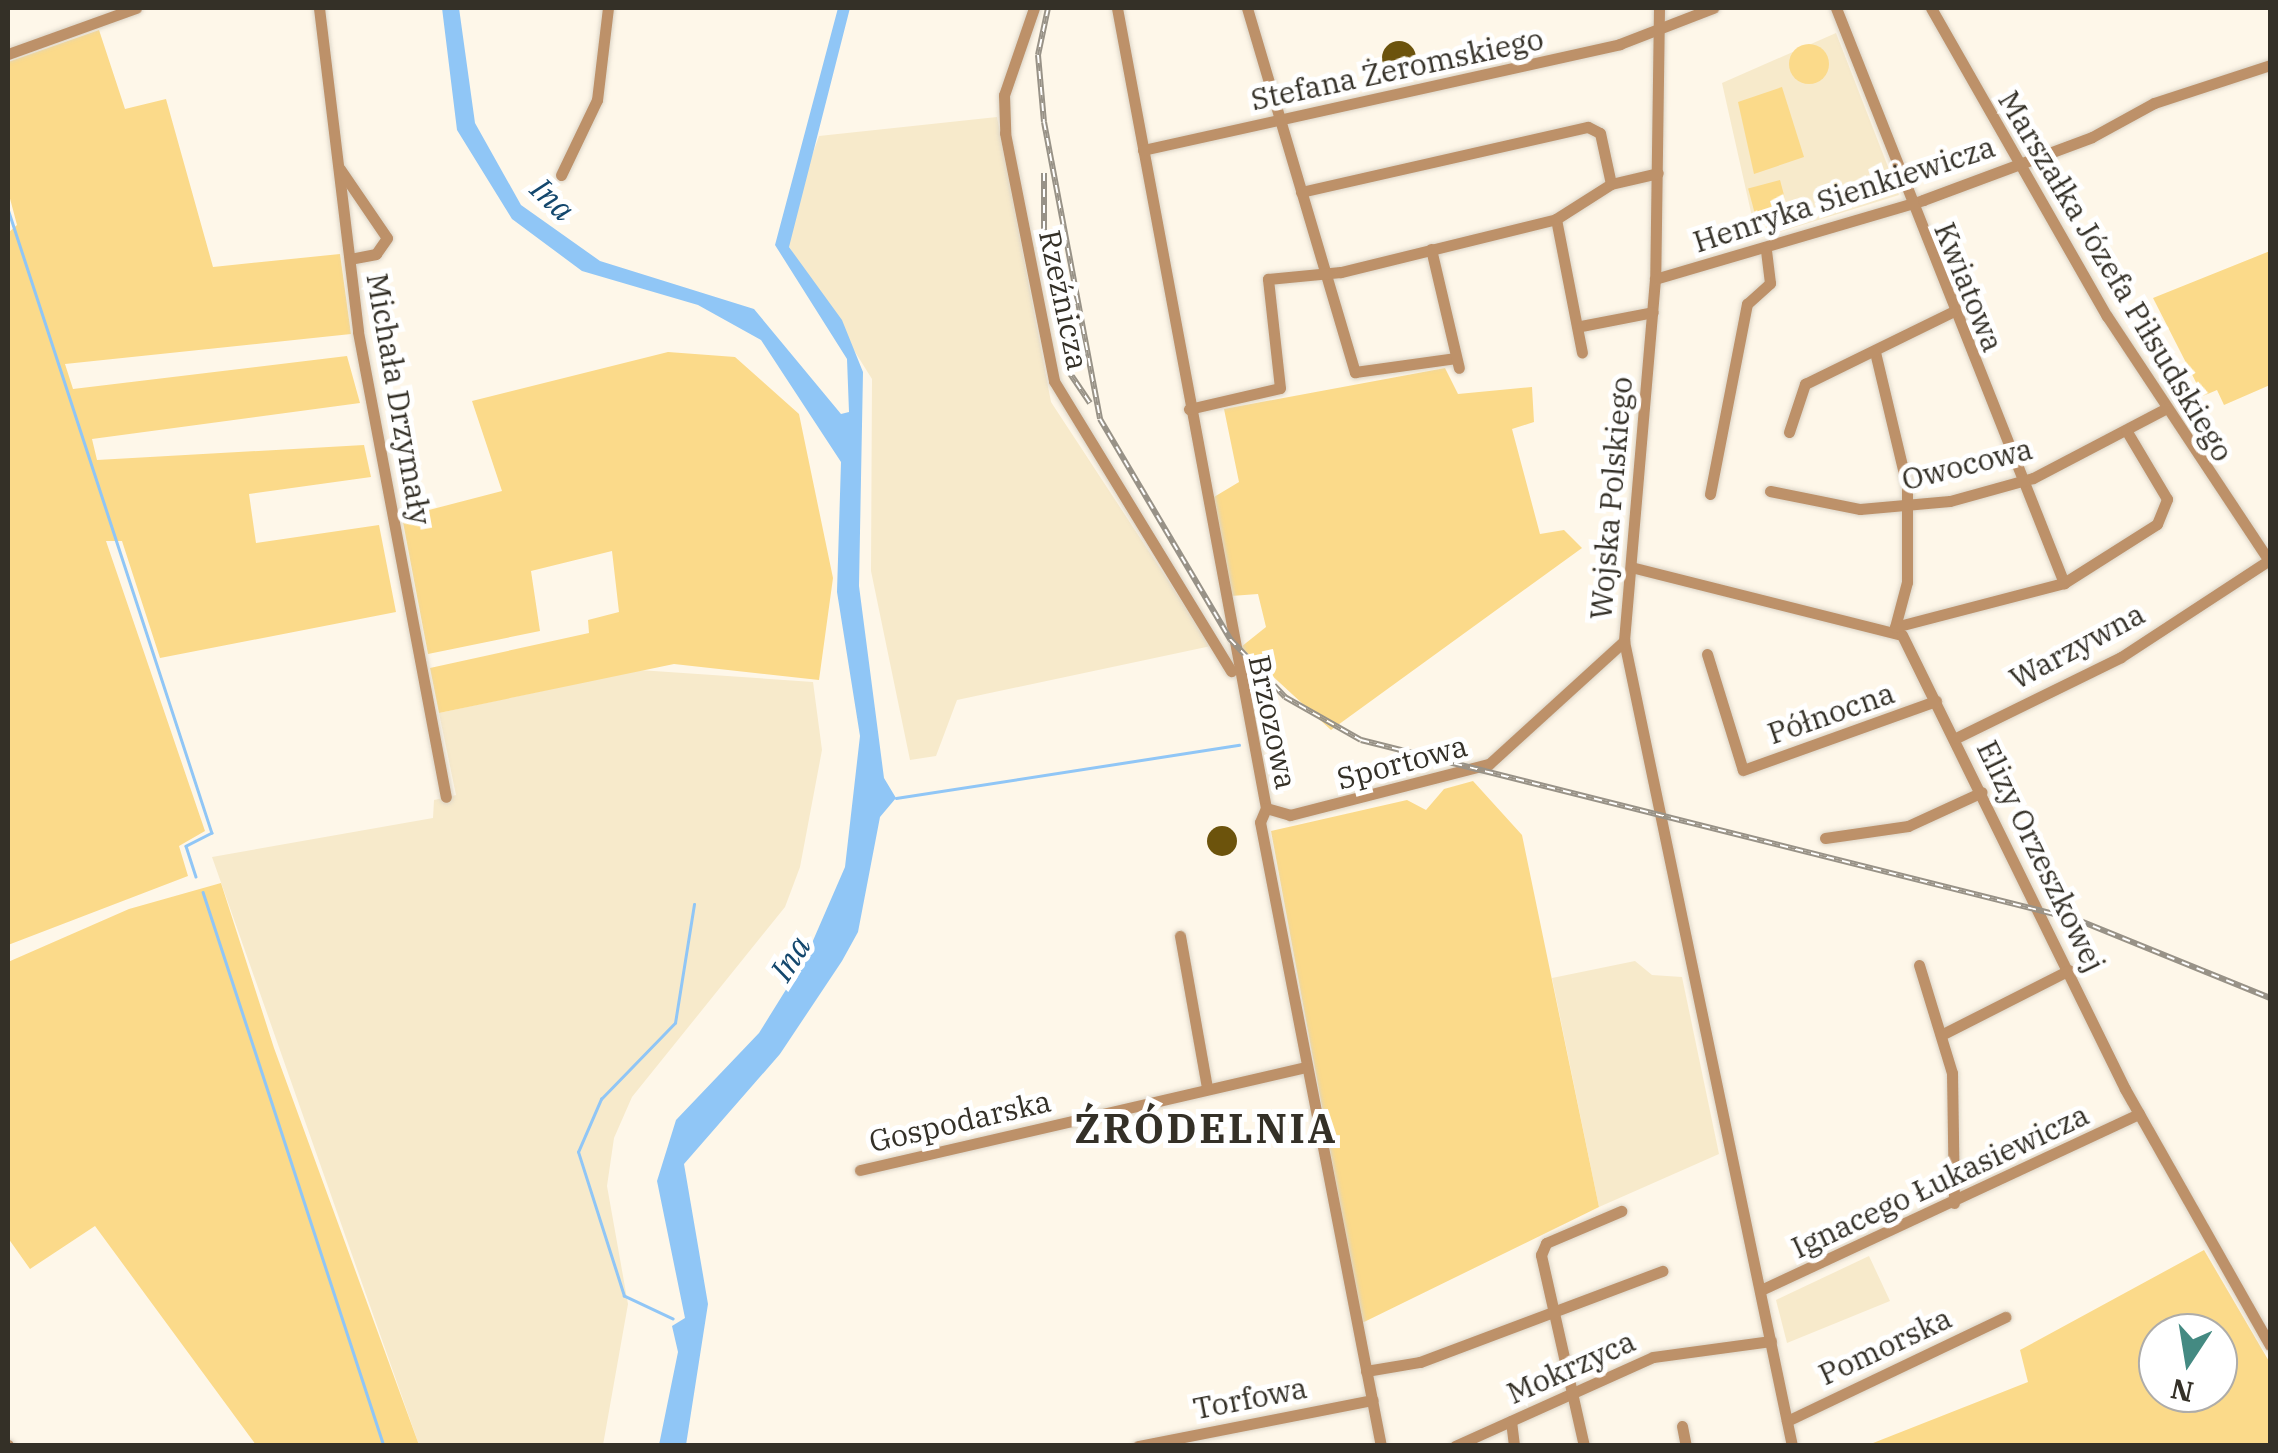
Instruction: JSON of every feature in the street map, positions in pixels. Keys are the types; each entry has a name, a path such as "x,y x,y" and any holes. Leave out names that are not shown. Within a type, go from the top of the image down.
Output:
{"street":[{"path":"8,54 136,8"},
{"name":"Michała Drzymały","path":"319,8 350,259 446,797"},
{"path":"561,175 597,100 608,8"},
{"name":"Rzeźnicza","path":"1034,8 1004,94 1005,132 1054,381 1236,678"},
{"name":"Brzozowa","path":"1117,8 1236,678 1266,808 1260,822 1381,1446"},
{"path":"1247,8 1277,120 1327,269 1355,372 1458,363 1431,250"},
{"name":"Wojska Polskiego","path":"1659,8 1655,279 1624,641 1792,1446"},
{"name":"Stefana Żeromskiego","path":"1144,150 1660,33 1714,8"},
{"name":"Kwiatowa","path":"1836,8 1952,312 2064,583"},
{"name":"Marszałka Józefa Piłsudskiego","path":"1932,8 2017,164 2165,410 2270,561"},
{"name":"Henryka Sienkiewicza","path":"1655,279 1910,204 2017,164 2154,102 2270,65"},
{"path":"1301,192 1588,127 1600,133 1611,184"},
{"path":"339,168 386,238 376,254 350,259"},
{"path":"1189,409 1275,394 1263,285 1556,219 1611,184 1658,173"},
{"path":"1556,219 1581,326 1582,354"},
{"path":"1710,494 1747,304 1770,283 1766,248"},
{"path":"1581,326 1653,312"},
{"path":"1789,432 1806,384 1952,312"},
{"path":"1876,352 1908,508 1895,627"},
{"name":"Owocowa","path":"1770,491 1823,505 1908,508 2022,482 2165,410"},
{"path":"1630,567 1895,627 2064,583 2168,513 2126,430"},
{"name":"Warzywna","path":"1956,738 2121,657 2270,561"},
{"name":"Elizy Orzeszkowej","path":"1895,627 1956,738 2139,1114 2270,1345"},
{"name":"Sportowa","path":"1266,808 1309,811 1489,764 1624,641"},
{"name":"Północna","path":"1707,654 1743,770 1936,701"},
{"path":"1825,838 1908,826 1982,792"},
{"path":"1180,936 1207,1088"},
{"path":"1918,965 1946,1034 1954,1203"},
{"path":"1946,1034 2069,970"},
{"name":"Gospodarska","path":"860,1170 1305,1067"},
{"name":"Ignacego Łukasiewicza","path":"1761,1290 2139,1114"},
{"path":"1584,1446 1566,1393 1547,1311 1546,1243 1621,1211"},
{"path":"1366,1371 1420,1362 1547,1311 1662,1271"},
{"name":"Pomorska","path":"1788,1420 2005,1317"},
{"name":"Mokrzyca","path":"1455,1446 1653,1357 1771,1341"},
{"name":"Torfowa","path":"1138,1446 1373,1400"},
{"path":"1511,1422 1514,1446"},
{"path":"1682,1426 1686,1446"}],"shaded area":[{"path":"99,30 125,109 166,99 213,267 340,254 351,334 65,364 73,389 347,356 360,403 92,439 97,460 364,445 371,477 249,494 256,543 379,525 396,612 160,658 122,541 106,541 205,831 179,846 188,876 8,945 8,233 17,225 8,191 8,62"},
{"path":"1836,33 1899,195 1757,239 1722,83"},
{"path":"1809,44 1823,50 1829,64 1823,78 1809,84 1795,78 1789,64 1795,50"},
{"path":"1782,87 1804,157 1754,174 1738,102"},
{"path":"997,117 1051,402 1211,646 957,700 936,756 910,760 871,571 872,379 783,237 819,136"},
{"path":"1780,180 1792,224 1760,233 1748,189"},
{"path":"2270,251 2270,385 2224,405 2217,390 2203,396 2153,298"},
{"path":"668,352 735,357 799,414 833,578 819,680 674,664 439,713 430,668 589,633 588,620 619,612 612,551 531,571 540,631 428,654 402,517 502,491 472,401"},
{"path":"1445,368 1458,394 1532,387 1534,422 1512,429 1540,534 1564,530 1582,548 1331,730 1241,647 1266,627 1258,594 1231,596 1209,500 1239,482 1224,409"},
{"path":"639,670 813,682 822,750 800,867 785,907 632,1097 614,1138 607,1186 628,1304 603,1445 419,1445 212,857 433,818 434,800 456,795 439,713"},
{"path":"1473,781 1522,835 1599,1207 1362,1323 1271,831 1407,800 1426,810 1444,789"},
{"path":"221,883 274,1048 419,1445 256,1445 95,1226 30,1269 8,1238 8,962 129,909"},
{"path":"1635,961 1652,975 1682,977 1719,1154 1599,1207 1552,978"},
{"path":"2204,1250 2270,1363 2270,1445 1868,1445 2028,1382 2020,1350"},
{"path":"1869,1256 1890,1301 1787,1343 1776,1300"}],"water":[{"path":"442,8 459,8 475,123 521,205 600,261 754,309 841,414 849,412 847,359 775,245 838,8 850,8 789,247 842,320 863,372 859,586 884,778 896,798 880,817 858,932 842,961 780,1054 684,1164 708,1304 686,1445 659,1445 678,1352 672,1326 685,1318 657,1181 676,1120 759,1033 805,959 845,867 860,736 837,592 841,462 761,340 698,305 582,271 512,219 457,130"}],"building":[{"path":"1399,41 1411,46 1416,58 1411,70 1399,75 1387,70 1382,58 1387,46"},
{"path":"1222,826 1232,831 1237,841 1232,851 1222,856 1212,851 1207,841 1212,831"}],"waterway":[{"path":"8,209 212,833 186,846 196,876"},
{"path":"896,798 1239,745"},
{"path":"203,892 384,1446"},
{"path":"673,1319 624,1296 578,1152 601,1099 675,1023 694,905"}],"railway":[{"path":"1048,8 1038,55 1044,122 1100,419 1230,639 1285,697 1361,740 2078,920 2270,998"},
{"path":"1044,173 1044,254 1067,369 1090,403"}],"district":[{"name":"ŹRÓDELNIA","path":"1206,1128"}],"water label":[{"name":"Ina","path":"553,199"},
{"name":"Ina","path":"790,958"}]}
